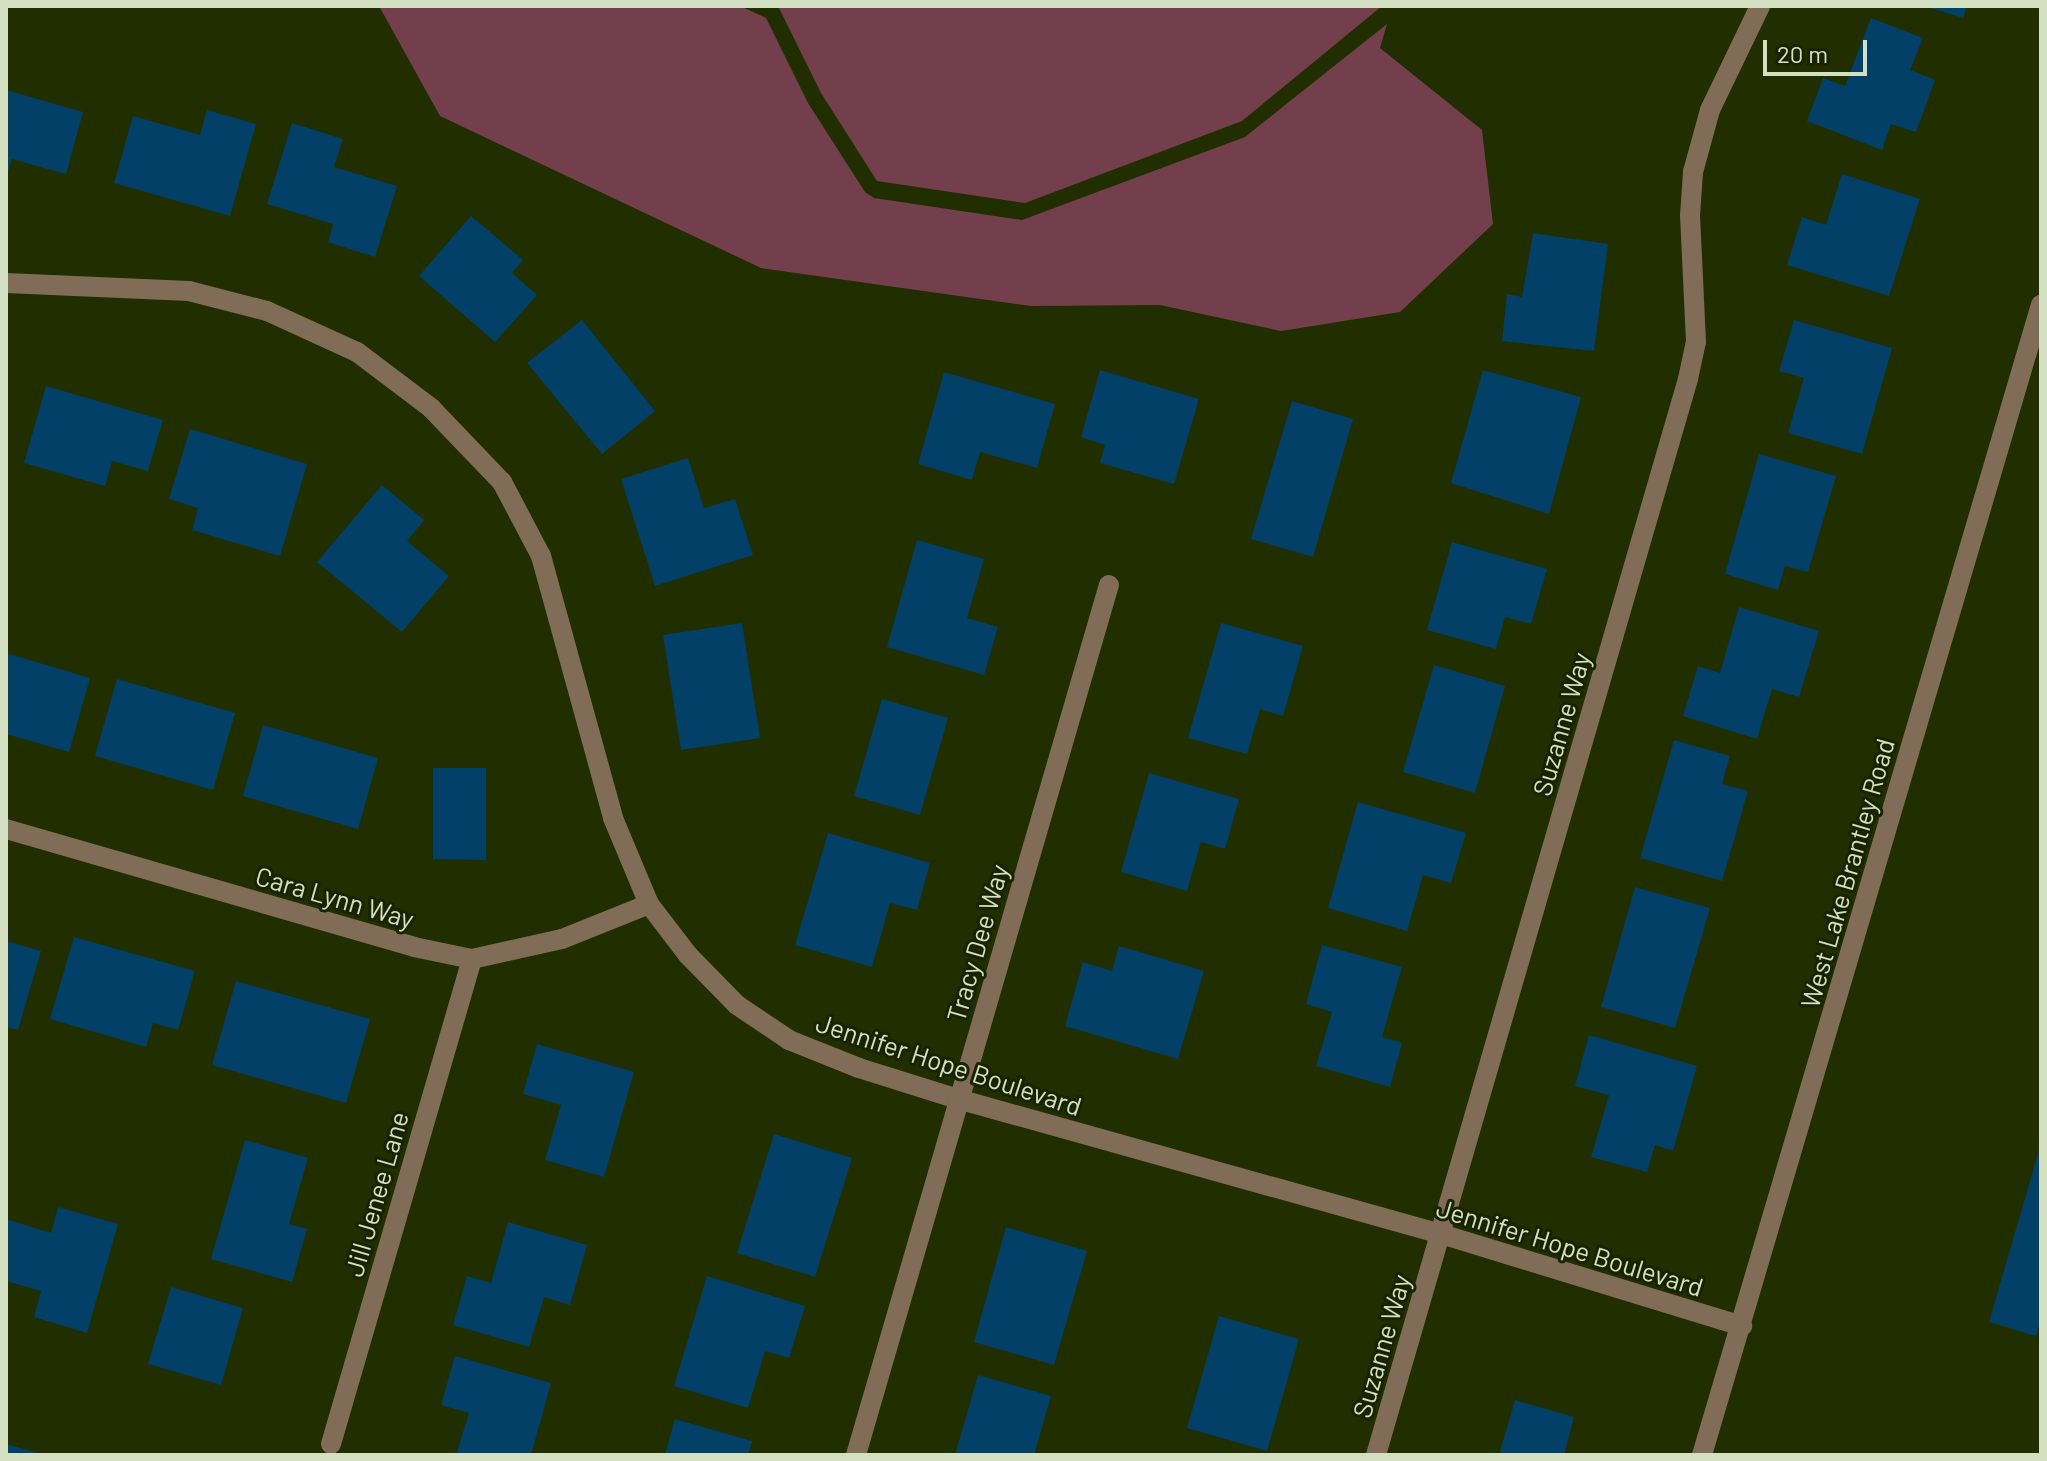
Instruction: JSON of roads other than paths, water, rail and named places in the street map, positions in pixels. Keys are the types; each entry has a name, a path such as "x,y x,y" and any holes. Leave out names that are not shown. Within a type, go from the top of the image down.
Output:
{"street":[{"name":"Suzanne Way","path":"1376,1455 1688,379 1696,342 1690,216 1693,172 1710,110 1760,6"},
{"name":"Jennifer Hope Boulevard","path":"6,283 189,291 267,311 357,352 431,408 502,482 541,556 613,818 649,904 688,955 737,1005 789,1040 859,1068 958,1099 1441,1234 1742,1326"},
{"name":"West Lake Brantley Road","path":"1702,1455 2041,305"},
{"name":"Tracy Dee Way","path":"856,1455 1109,585"},
{"name":"Cara Lynn Way","path":"6,829 414,947 472,959 562,939 649,904"},
{"name":"Jill Jenee Lane","path":"331,1444 472,959"}]}
